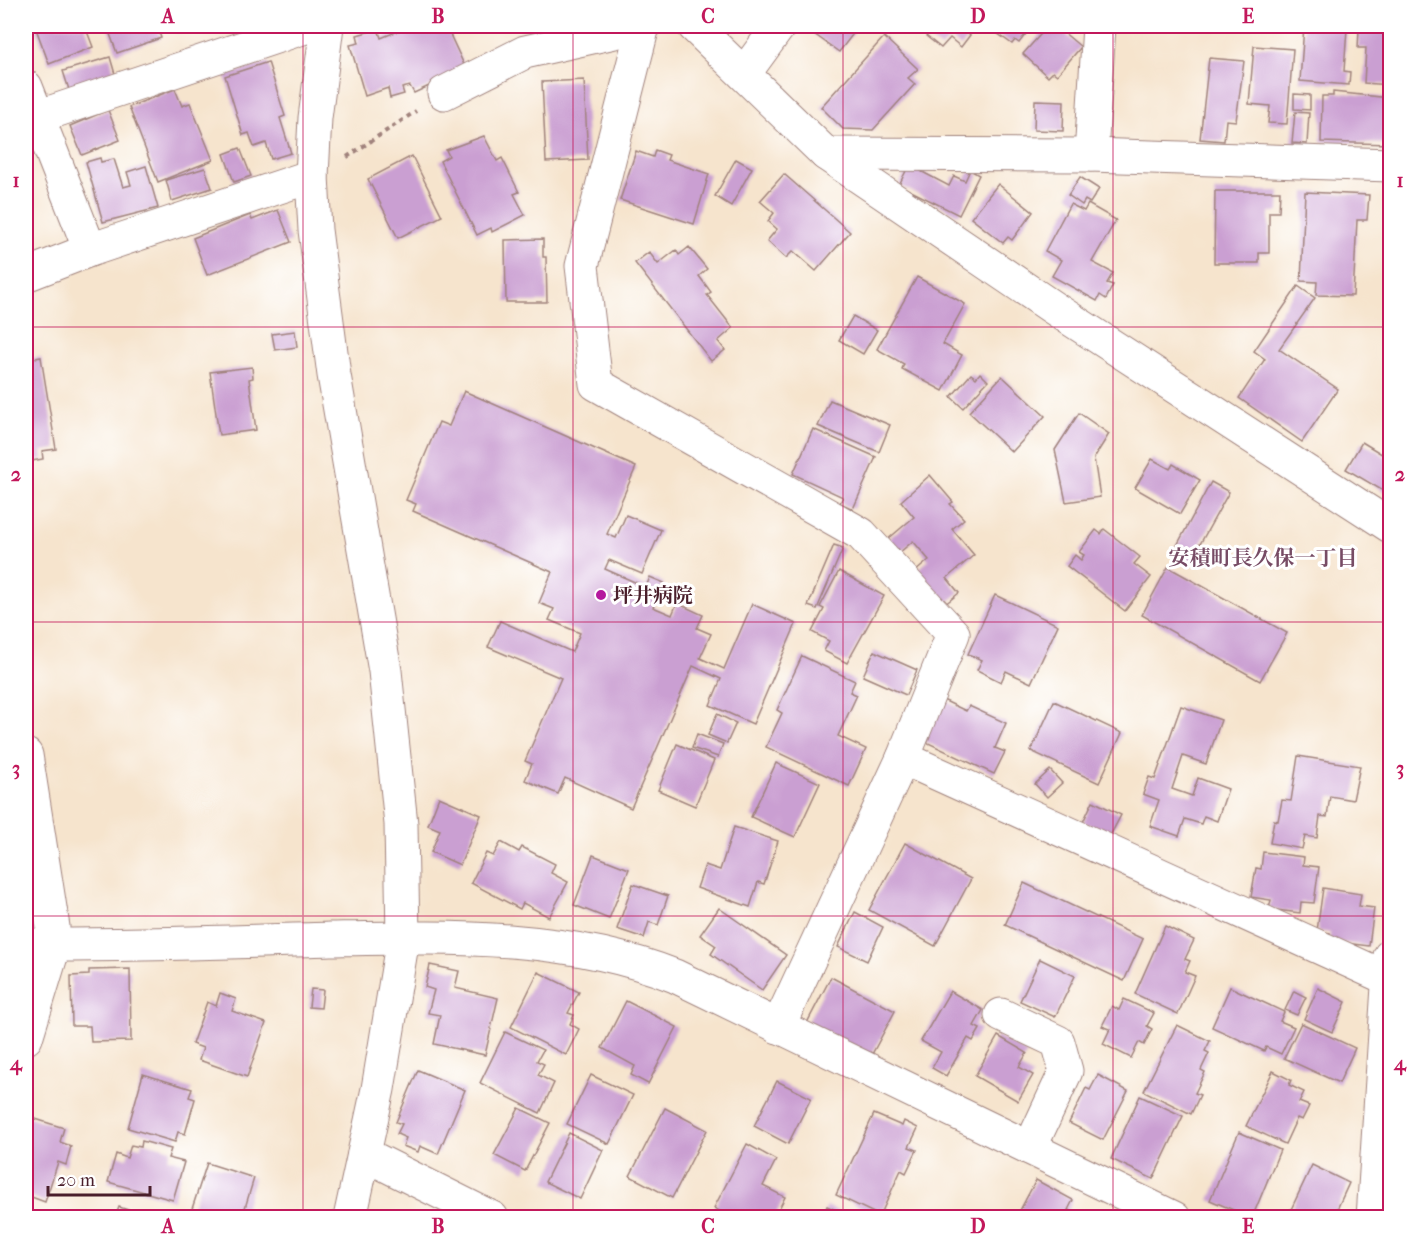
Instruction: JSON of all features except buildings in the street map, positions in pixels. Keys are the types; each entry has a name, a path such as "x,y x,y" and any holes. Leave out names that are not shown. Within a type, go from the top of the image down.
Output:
{"street":[{"path":"90,250 31,102 308,26"},
{"path":"327,26 315,118 312,176 315,230 334,375 385,670 401,824 403,938 378,1089 350,1218"},
{"path":"444,93 525,52 642,26 582,266 596,384 861,534 953,634 903,758 778,1027"},
{"path":"694,26 826,154 1052,308 1390,526"},
{"path":"744,74 779,26"},
{"path":"1091,155 1099,26"},
{"path":"826,154 1091,155 1390,165"},
{"path":"26,275 90,250 312,176"},
{"path":"26,755 51,906 39,946 47,970 26,1038"},
{"path":"903,758 1390,967 1374,1218"},
{"path":"39,946 403,938 538,944 614,955 675,976 1174,1218"},
{"path":"1001,1015 1058,1042 1066,1071 1030,1148"},
{"path":"364,1154 492,1218"}],"path":[{"path":"342,161 444,93"}],"place":[{"name":"坪井病院","path":"601,595"}],"district":[{"name":"安積町長久保一丁目","path":"1263,558"}]}
